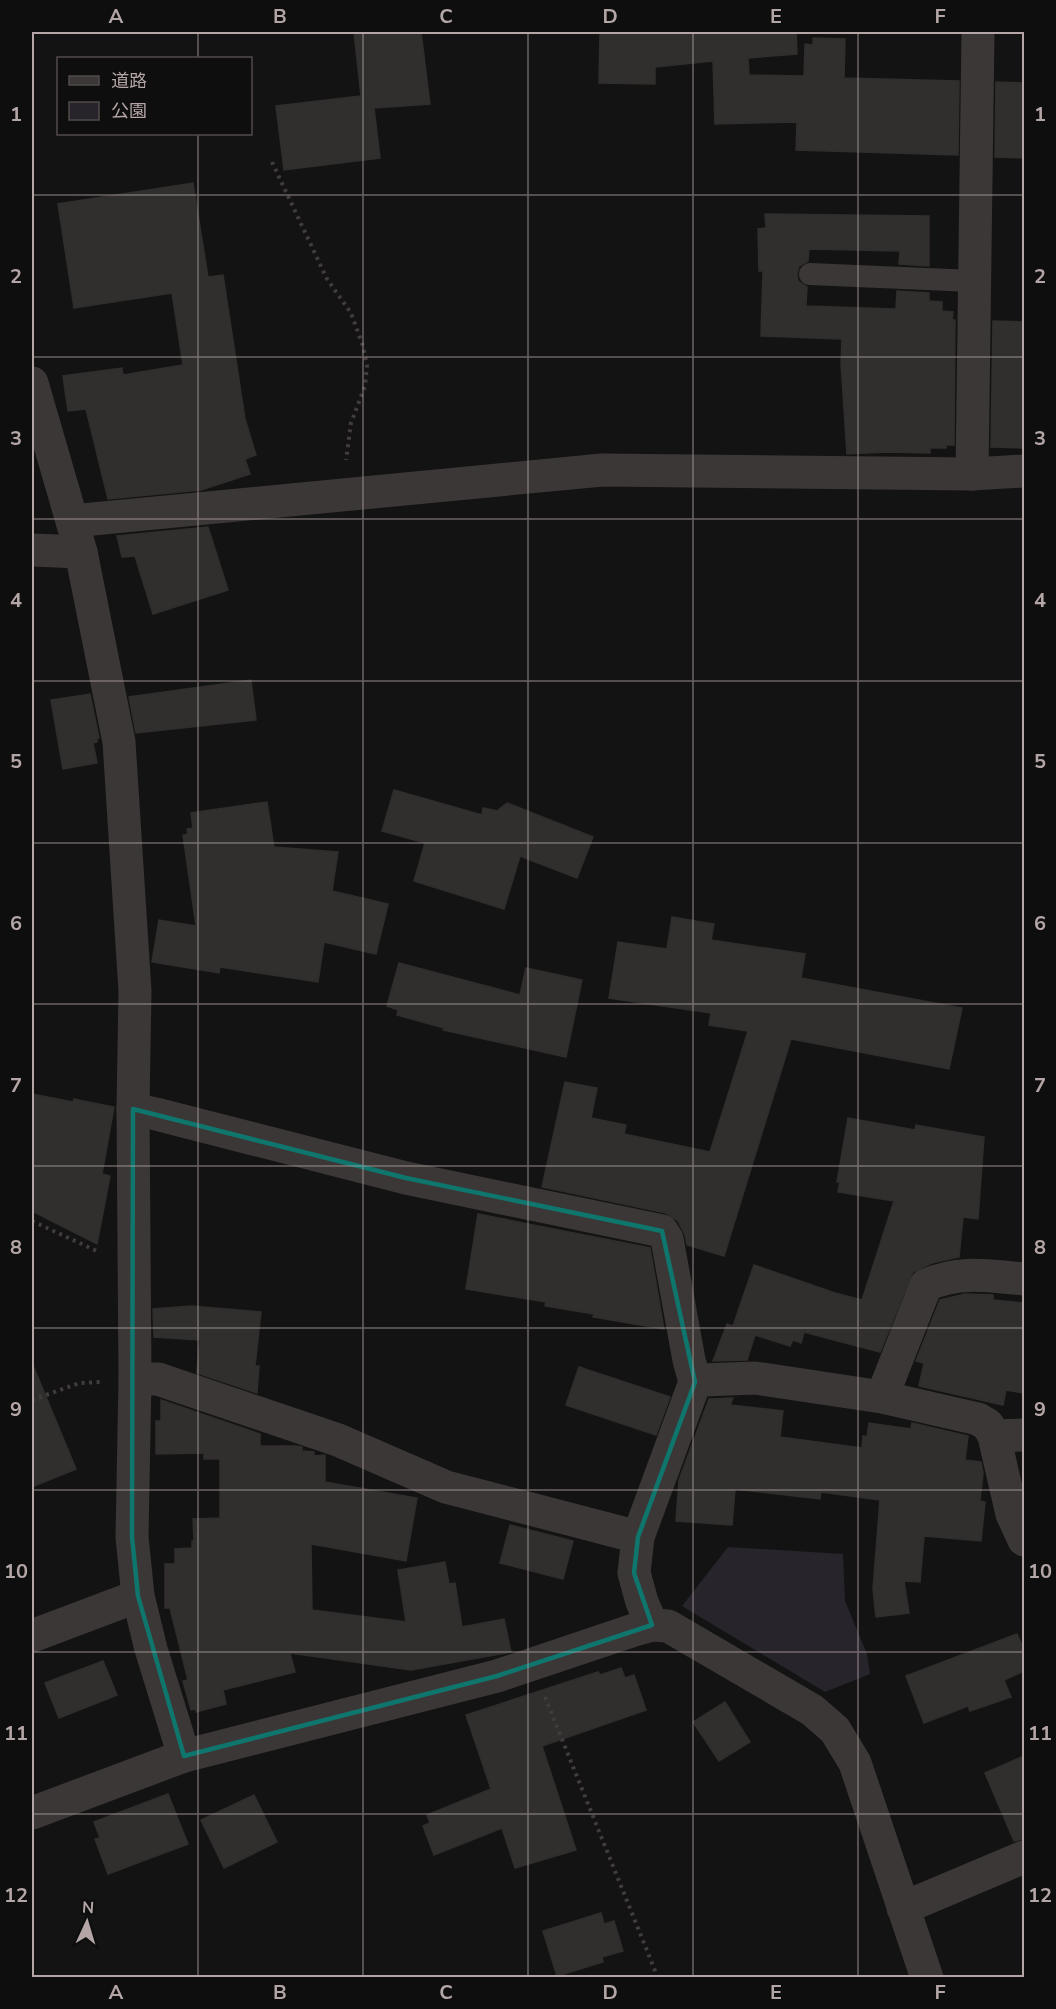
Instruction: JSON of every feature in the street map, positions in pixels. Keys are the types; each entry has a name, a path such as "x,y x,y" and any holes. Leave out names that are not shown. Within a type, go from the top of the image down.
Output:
{"street":[{"path":"972,474 978,32"},
{"path":"32,382 81,552 118,742 135,991 133,1109 135,1379 132,1537 138,1596 151,1649 184,1756"},
{"path":"72,521 602,471 972,474 1024,471"},
{"path":"32,550 81,552"},
{"path":"133,1109 406,1178 662,1231 668,1239 695,1383"},
{"path":"882,1398 926,1285 961,1274 1024,1279"},
{"path":"652,1625 642,1602 634,1573 638,1537 691,1389 695,1383 703,1380 755,1378 882,1398 978,1419 1009,1435 1012,1514 1024,1540"},
{"path":"135,1379 158,1379 338,1440 446,1487 638,1537"},
{"path":"32,1636 138,1596"},
{"path":"32,1813 184,1756 497,1676 652,1625 668,1626 812,1710 835,1730 855,1763 927,1977"},
{"path":"903,1908 1024,1857"}],"lane":[{"path":"810,274 973,281"}],"path":[{"path":"272,162 327,279 351,313 365,356 367,366 365,386 351,423 344,496"},
{"path":"32,1221 133,1268"},
{"path":"32,1400 80,1383 135,1379"},
{"path":"531,1664 658,1977"}],"highlighted area":[{"path":"133,1109 406,1178 662,1231 695,1382 638,1537 634,1573 652,1625 497,1676 184,1756 138,1596 132,1537"}],"green space":[{"path":"728,1547 843,1554 845,1601 867,1654 870,1674 825,1692 682,1606"}],"building":[{"path":"354,32 421,32 430,104 374,108 380,158 284,170 276,106 361,96"},
{"path":"600,32 796,32 797,54 748,58 749,75 804,76 805,44 813,45 813,38 845,39 844,78 959,81 958,155 796,150 797,122 715,124 713,61 655,67 655,84 599,83"},
{"path":"996,82 1024,83 1024,158 995,157"},
{"path":"193,183 208,277 223,275 245,419 256,455 245,459 250,474 201,490 108,499 86,409 68,411 63,376 122,368 123,375 183,365 172,293 74,308 58,204"},
{"path":"765,214 929,216 929,266 899,264 900,251 809,249 808,261 799,266 797,274 798,281 807,287 806,306 896,309 897,291 929,293 929,301 942,302 942,311 953,312 952,320 955,320 954,445 946,445 946,448 930,448 930,453 847,454 841,363 842,339 761,336 763,271 759,271 758,229 766,228"},
{"path":"993,321 1024,322 1024,448 991,447"},
{"path":"208,527 228,590 153,614 135,556 122,557 117,536"},
{"path":"251,680 256,720 136,733 129,697"},
{"path":"90,694 99,738 93,743 97,763 63,769 51,700"},
{"path":"394,790 482,815 483,808 497,811 507,803 593,837 577,878 520,856 504,909 414,881 425,843 382,831"},
{"path":"267,802 274,847 338,852 332,891 388,904 376,954 324,942 318,982 220,967 219,973 152,962 159,920 196,926 183,835 188,834 187,829 193,828 191,813"},
{"path":"672,917 714,924 711,940 805,954 801,978 962,1008 949,1069 791,1039 724,1256 687,1245 678,1221 666,1213 542,1187 565,1082 597,1088 591,1118 626,1125 624,1134 710,1152 748,1031 709,1025 711,1013 609,998 618,942 667,949"},
{"path":"399,963 520,995 526,968 582,980 566,1057 443,1030 444,1028 397,1015 398,1010 387,1006"},
{"path":"32,1094 114,1107 102,1174 110,1176 97,1244 32,1211"},
{"path":"848,1118 915,1130 916,1125 984,1137 978,1219 963,1217 959,1257 932,1263 913,1272 880,1352 804,1332 801,1343 793,1340 790,1346 755,1335 747,1360 713,1361 727,1324 733,1326 754,1265 862,1300 894,1201 838,1192 840,1182 837,1182"},
{"path":"478,1214 650,1248 664,1329 593,1317 594,1314 545,1306 546,1302 466,1289"},
{"path":"965,1294 993,1295 993,1300 1024,1303 1024,1393 1006,1390 1003,1405 919,1386 924,1363 916,1361 940,1300"},
{"path":"191,1306 261,1312 255,1366 259,1366 257,1393 197,1373 200,1340 154,1337 153,1309"},
{"path":"32,1363 76,1469 32,1487"},
{"path":"579,1367 670,1397 656,1435 566,1405"},
{"path":"733,1398 730,1405 783,1411 780,1437 862,1448 863,1436 867,1437 869,1423 911,1429 912,1423 968,1436 965,1460 981,1462 983,1473 980,1501 985,1502 981,1541 924,1536 920,1582 904,1581 909,1613 876,1617 873,1589 880,1500 821,1492 820,1499 735,1489 732,1525 676,1521 679,1480 709,1399"},
{"path":"161,1400 260,1434 260,1446 296,1446 302,1447 302,1451 314,1452 314,1456 325,1455 325,1482 417,1498 406,1561 311,1544 312,1610 406,1622 398,1570 445,1562 449,1584 455,1583 462,1627 504,1619 511,1652 411,1670 290,1653 295,1672 223,1690 226,1704 196,1712 196,1709 191,1710 183,1681 188,1680 170,1608 165,1608 165,1564 175,1564 175,1549 192,1548 193,1519 220,1518 220,1459 204,1459 204,1453 156,1454 156,1421 161,1421"},
{"path":"510,1525 573,1541 563,1579 500,1563"},
{"path":"1017,1634 1024,1650 1024,1671 1004,1680 1011,1697 970,1711 968,1706 924,1723 906,1676"},
{"path":"103,1661 117,1695 59,1718 45,1683"},
{"path":"621,1668 625,1678 634,1675 646,1710 542,1746 576,1850 515,1868 502,1828 434,1855 423,1826 430,1823 427,1815 491,1789 466,1715 598,1672 600,1675"},
{"path":"725,1702 750,1742 719,1761 693,1722"},
{"path":"1024,1756 1024,1839 1014,1841 985,1773"},
{"path":"168,1794 188,1844 108,1874 95,1839 100,1838 94,1822"},
{"path":"254,1795 277,1842 224,1868 201,1820"},
{"path":"601,1913 604,1924 614,1921 623,1951 602,1957 603,1962 557,1976 543,1931"}]}
